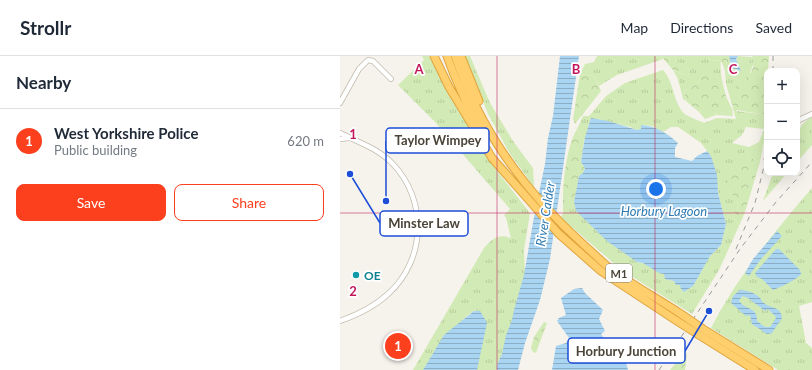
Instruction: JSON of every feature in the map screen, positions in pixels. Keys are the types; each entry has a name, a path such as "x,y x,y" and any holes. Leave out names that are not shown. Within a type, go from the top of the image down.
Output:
{"highway":[{"path":"434,56 449,86 492,158 503,169"},
{"name":"M1","path":"447,56 470,111 503,169 524,196 559,234 601,271 701,332 754,370"},
{"name":"M1","path":"455,56 476,107 526,186 562,225 607,266 679,318"},
{"path":"461,56 471,84 497,142"},
{"name":"M1","path":"701,332 769,370"}],"street":[{"path":"340,103 342,93 359,69 368,60 373,61 391,79"},
{"path":"800,120 812,114"},
{"path":"340,133 348,138 361,142 380,153 392,163 402,175 410,190 415,203 418,218 418,236 409,265 397,285 376,304 356,315 340,321"},
{"path":"340,139 348,138"}],"green space":[{"path":"422,56 429,56 451,98 494,167 530,213 524,250 525,275 513,320 497,370 477,370 478,312 475,310 468,315 454,330 424,370 413,370 484,248 496,238 502,236 511,238 504,215 510,209 435,122 398,85 424,60"},
{"path":"465,56 470,56 490,103 513,141 533,168 534,187 510,154 488,114"},
{"path":"597,56 661,56 663,59 617,75 599,86 594,76 580,74 585,64 594,62"},
{"path":"661,56 674,56 676,61 690,70 688,76 673,70"},
{"path":"674,56 708,56 710,61 721,60 721,75 727,100 715,73 704,73 699,82 684,92 686,101 683,99 678,79 673,70 688,76 690,70 676,61"},
{"path":"708,56 729,56 732,68 741,71 736,59 744,63 746,73 738,81 725,71 721,60 710,61"},
{"path":"738,56 752,57 754,62 736,111 764,115 764,129 764,140 764,141 760,162 747,156 728,188 739,205 733,215 739,226 719,270 692,314 623,271 567,223 561,217 563,213 563,199 575,198 574,202 637,262 655,268 663,273 669,280 680,285 693,286 710,256 721,245 726,224 711,156 701,143 678,127 671,127 663,132 652,126 641,125 641,129 637,130 591,118 584,141 577,129 583,116 589,116 606,96 625,83 663,70 670,81 679,106 686,115 704,123 717,118 736,119 726,84 725,71 738,81 744,63 736,59","holes":["746,127 764,129 759,142 749,147 732,143 742,135"]},
{"path":"752,56 769,56 768,68 764,68 764,115 736,110 731,102 732,94 735,88 753,69"},
{"path":"704,73 715,73 733,111 712,114 715,108 704,108 699,112 686,101 684,92 699,82"},
{"path":"580,74 594,76 601,91 575,124 573,119"},
{"path":"704,108 716,108 713,114 732,111 733,116 716,115 705,119 699,112"},
{"path":"812,117 812,145 800,159 800,129 806,121"},
{"path":"577,129 584,141 581,162 585,168 583,173 579,176 575,198 563,199 566,163"},
{"path":"747,156 760,162 745,212 739,226 733,215 739,205 728,188 728,170"},
{"path":"772,176 784,176 763,201"},
{"path":"812,188 812,302 799,306 806,343 812,348 812,370 778,370 711,328 733,290 757,255"},
{"path":"544,322 547,323 536,353 533,352 531,348 534,337"},
{"path":"681,350 687,354 685,370 670,370 676,363 674,361 675,357"}],"water":[{"name":"River Calder","path":"560,56 579,56 550,259 540,300 525,343 518,370 497,370 497,365 502,354 506,335 512,320 524,275 553,116"},
{"path":"729,56 738,56 736,59 741,71 732,68"},
{"name":"Horbury Lagoon","path":"591,118 608,121 637,130 641,129 641,125 652,127 661,131 678,143 675,148 675,157 692,161 697,156 707,151 711,156 717,175 718,193 726,224 721,245 710,256 693,286 684,292 680,285 676,285 674,281 665,279 664,274 659,273 643,263 637,262 607,241 576,211 574,202 579,176 583,173 585,168 581,162 585,137"},
{"path":"777,231 782,236 761,259 749,276 745,273 753,259"},
{"path":"776,249 779,249 800,270 801,274 792,281 773,290 762,279 757,277 755,273"},
{"path":"582,288 585,293 603,310 599,319 605,331 601,334 607,342 616,345 622,352 628,370 552,370 556,346 566,343 569,338 557,321 559,318 566,315 561,298 574,289"},
{"path":"740,290 751,292 758,296 767,305 780,311 782,318 772,333 767,334 752,324 750,315 746,316 731,303 733,296","holes":["743,296 765,311 768,309 776,317 770,327 765,327 757,321 757,316 753,310 741,303 739,300"]},
{"path":"474,311 480,311 487,323 477,370 423,370 444,335"}],"railway":[{"path":"773,56 773,68"},
{"path":"659,370 740,249 776,202 812,162"},
{"path":"736,249 755,203 764,166"}],"place":[{"name":"Minster Law","path":"350,174"},
{"name":"Taylor Wimpey","path":"386,201"},
{"name":"OE","path":"356,275"},
{"name":"Horbury Junction","path":"709,311"},
{"name":"West Yorkshire Police","path":"398,346"}]}
